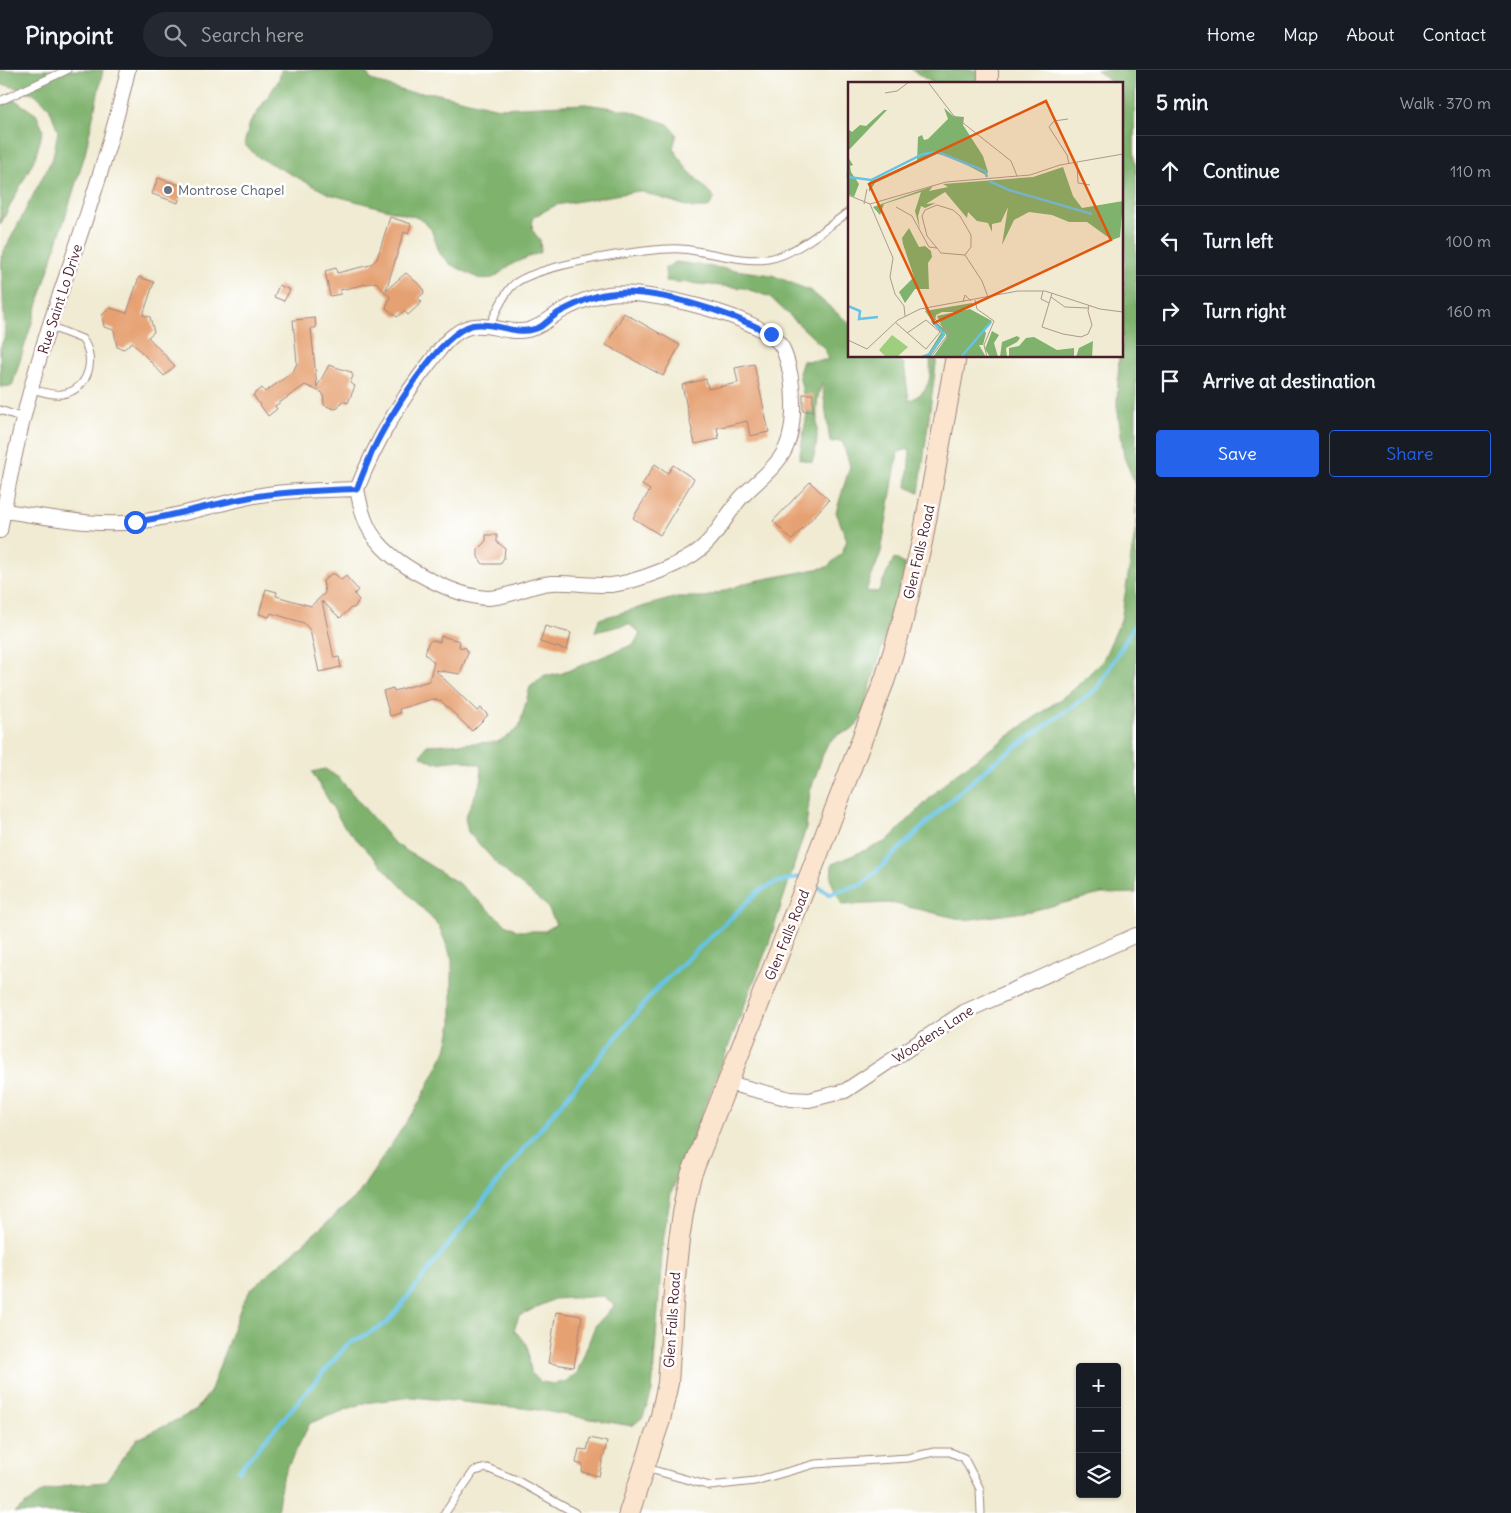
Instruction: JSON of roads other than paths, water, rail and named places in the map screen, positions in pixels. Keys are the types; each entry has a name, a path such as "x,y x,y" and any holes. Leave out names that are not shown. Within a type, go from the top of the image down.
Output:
{"street":[{"name":"Rue Saint Lo Drive","path":"0,531 23,418 31,389 49,326 110,145 128,70"},
{"path":"628,292 653,294 756,326 771,334 781,345 788,362 794,414 789,442 772,468 753,484 736,503 714,538 683,561 632,580 612,584 550,583 492,598 475,597 443,585 392,556 378,542 367,525 361,511 357,489 373,451 396,409 450,337 464,328 474,325 490,325 511,331 524,331 539,327 574,305 606,294 628,292"},
{"name":"Glen Falls Road","path":"629,1513 660,1420 668,1383 678,1245 683,1206 704,1139 794,917 876,704 901,627 922,542 956,358"},
{"path":"3,511 105,523 135,522 166,518 256,496 317,490 357,489"},
{"name":"Woodens Lane","path":"728,1083 790,1099 809,1100 845,1091 964,1012 1136,935"}],"lane":[{"path":"0,101 67,70"},
{"path":"490,325 502,299 513,285 528,275 546,269 658,248 707,251 742,258 767,259 783,255 848,212"},
{"path":"31,389 55,395 65,394 82,383 89,368 89,352 82,339 49,326"},
{"path":"0,410 23,418"},
{"path":"644,1467 710,1486 756,1481 815,1464 908,1458 934,1452 950,1452 964,1458 980,1489 981,1513"},
{"path":"445,1513 474,1471 487,1468 516,1480 575,1513"}],"waterway":[{"path":"812,883 829,894 863,884 954,797 993,763 1097,689 1136,623"},
{"path":"239,1470 347,1345 387,1323 522,1151 658,987 759,891 775,883 799,877 803,879"}],"place":[{"name":"Montrose Chapel","path":"168,190"}]}
